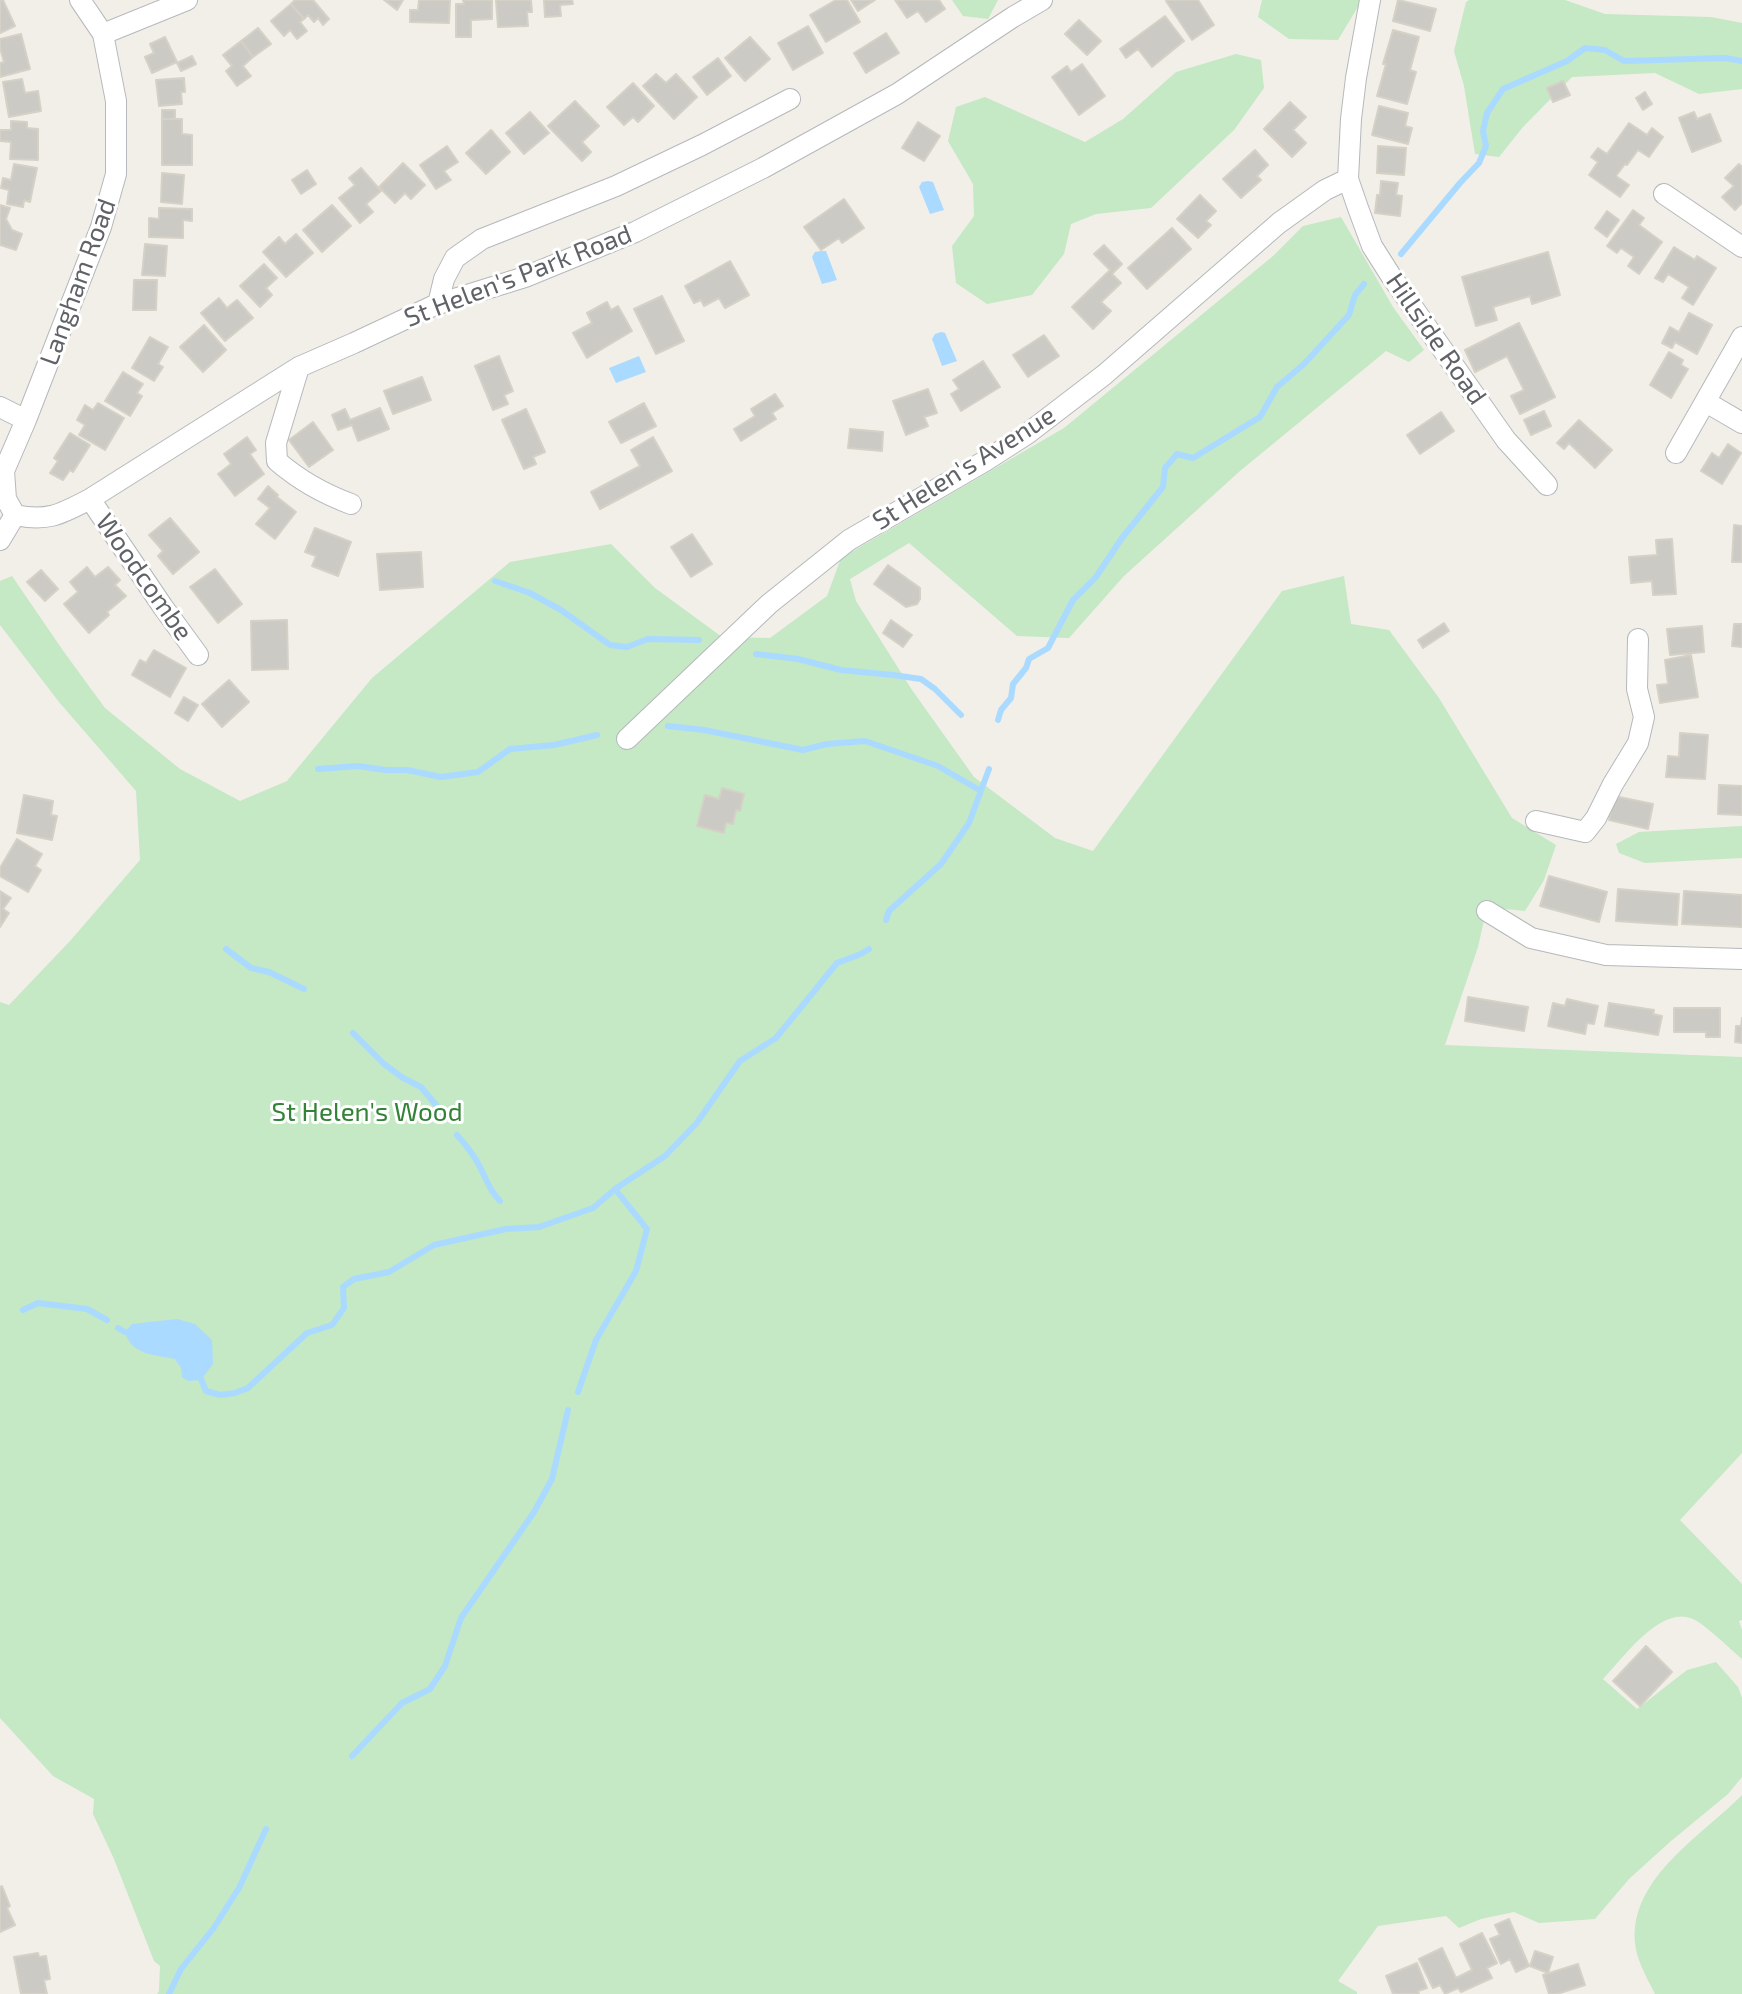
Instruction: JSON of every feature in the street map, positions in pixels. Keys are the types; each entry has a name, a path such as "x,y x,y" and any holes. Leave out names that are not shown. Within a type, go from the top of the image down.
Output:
{"street":[{"name":"Langham Road","path":"15,515 6,499 4,471 101,227 116,174 116,101 103,34 80,0"},
{"path":"103,34 187,0"},
{"name":"St Helen's Park Road","path":"15,515 33,519 60,515 299,367 438,304 525,277 635,232 897,94 1042,0"},
{"path":"1348,179 1356,78 1370,0"},
{"path":"438,304 444,279 455,258 482,239 616,186 790,99"},
{"name":"Hillside Road","path":"1348,179 1372,246 1391,276 1506,440 1547,485"},
{"name":"St Helen's Avenue","path":"627,739 769,604 849,540 1027,434 1104,375 1279,223 1325,190 1348,179"},
{"path":"1664,194 1742,247"},
{"path":"1676,453 1742,337"},
{"path":"299,367 276,443 277,461 327,495 351,504"},
{"path":"1706,402 1742,423"},
{"path":"0,407 26,420"},
{"name":"Woodcombe","path":"90,499 198,655"},
{"path":"0,540 15,515"},
{"path":"1536,821 1585,832 1596,818 1638,743 1644,717 1637,689 1638,639"},
{"path":"1487,911 1531,938 1606,955 1742,959"}],"green space":[{"path":"952,0 998,0 988,19 963,16"},
{"path":"1262,0 1361,0 1338,40 1289,39 1258,17"},
{"path":"1469,0 1565,0 1605,14 1711,17 1742,23 1742,89 1699,94 1655,73 1572,77 1523,127 1499,157 1475,154 1464,86 1454,51"},
{"path":"1236,54 1261,60 1264,88 1234,130 1151,208 1096,214 1071,224 1064,254 1032,295 987,304 956,283 952,246 974,216 973,184 948,141 956,107 985,97 1085,142 1123,119 1176,72"},
{"name":"St Helen's Wood","path":"1341,217 1393,307 1424,350 1409,362 1386,351 1240,471 1124,576 1069,638 1017,636 909,543 850,579 856,601 912,690 974,777 1055,838 1093,851 1282,591 1344,576 1351,624 1389,630 1439,698 1512,818 1556,845 1544,880 1525,911 1487,907 1478,947 1445,1045 1742,1057 1742,1453 1680,1520 1742,1584 1742,1620 1739,1621 1742,1659 1698,1622 1681,1616 1656,1626 1603,1679 1637,1709 1687,1670 1716,1662 1738,1687 1742,1698 1742,1777 1728,1794 1629,1879 1595,1919 1539,1923 1514,1912 1481,1919 1459,1928 1446,1916 1378,1926 1338,1981 1357,1994 157,1994 160,1966 154,1961 93,1814 94,1799 53,1776 0,1718 0,1002 9,1005 140,860 136,791 59,702 0,625 0,581 12,576 105,708 180,769 240,801 287,781 372,678 510,562 611,544 655,588 722,637 770,638 827,596 841,558 1064,428 1273,256 1303,226"},
{"path":"1742,826 1742,858 1645,863 1619,853 1616,844 1639,832"},
{"path":"1742,1795 1742,1994 1655,1994 1640,1962 1635,1942 1637,1919 1644,1897 1672,1859"}],"water":[{"path":"922,182 933,182 944,210 930,214 919,187"},
{"path":"826,251 837,280 822,284 812,257 815,252"},
{"path":"941,332 945,333 957,361 942,366 932,339"},
{"path":"639,356 646,372 616,383 609,368"},
{"path":"177,1319 195,1324 212,1340 213,1364 201,1380 188,1381 182,1377 175,1359 138,1350 125,1332 132,1324"}],"building":[{"path":"0,0 3,0 15,26 0,33"},
{"path":"295,0 313,0 329,19 323,25 318,18 314,22 308,15 304,19 291,4"},
{"path":"384,0 403,0 397,10"},
{"path":"419,0 450,0 449,23 410,22 410,10 418,10"},
{"path":"463,0 492,0 492,19 471,20 471,37 456,37 456,4 464,4"},
{"path":"496,0 531,0 532,12 527,12 528,26 498,27"},
{"path":"544,0 572,0 573,4 560,5 561,16 545,17"},
{"path":"836,0 847,0 860,22 826,42 810,15"},
{"path":"851,0 875,0 858,11"},
{"path":"895,0 939,0 945,9 926,22 918,11 907,18"},
{"path":"1168,0 1198,0 1214,25 1192,40"},
{"path":"1398,0 1436,9 1430,31 1393,21"},
{"path":"291,4 304,19 300,22 307,31 297,39 290,30 284,36 271,21"},
{"path":"1165,16 1184,41 1152,67 1138,49 1126,58 1120,49"},
{"path":"1079,20 1101,41 1087,55 1065,34"},
{"path":"808,26 823,53 793,70 778,43"},
{"path":"258,28 271,44 253,57 241,41"},
{"path":"1393,30 1419,37 1410,70 1416,72 1407,104 1377,96"},
{"path":"886,33 899,53 866,73 854,53"},
{"path":"21,34 30,69 0,77 0,63 4,62 0,39"},
{"path":"165,37 177,62 152,73 145,57 154,53 150,44"},
{"path":"750,37 770,59 745,81 725,58"},
{"path":"241,41 253,57 243,66 251,76 237,86 226,71 232,66 223,55"},
{"path":"192,56 196,64 181,71 177,63"},
{"path":"718,58 731,76 707,95 693,77"},
{"path":"1082,64 1105,96 1079,115 1052,77 1067,66 1071,72"},
{"path":"656,74 666,83 676,74 697,97 674,119 643,86"},
{"path":"184,78 182,104 159,106 156,80"},
{"path":"22,79 25,93 38,91 41,111 9,117 3,82"},
{"path":"1563,81 1570,95 1553,102 1547,88"},
{"path":"633,83 654,106 638,122 633,117 624,125 607,107"},
{"path":"1645,92 1652,104 1643,110 1636,98"},
{"path":"575,101 599,126 582,142 591,152 582,161 548,126"},
{"path":"1290,102 1306,117 1293,130 1306,143 1292,157 1264,129"},
{"path":"1379,106 1408,113 1405,126 1412,128 1408,144 1372,135"},
{"path":"162,110 175,110 175,119 162,119"},
{"path":"530,112 549,133 524,154 506,133"},
{"path":"1694,112 1697,119 1710,114 1721,141 1692,152 1679,118"},
{"path":"162,119 182,119 182,134 192,135 192,165 162,165"},
{"path":"11,121 27,122 27,128 38,129 38,160 10,159 11,142 0,141 0,130 11,130"},
{"path":"918,122 940,136 924,161 902,148"},
{"path":"1629,123 1647,135 1652,128 1663,137 1649,157 1638,150 1616,176 1629,185 1620,197 1589,175 1598,162 1591,157 1598,148 1607,154"},
{"path":"491,130 510,152 486,174 466,153"},
{"path":"447,146 458,162 444,171 451,180 436,189 420,165"},
{"path":"1378,146 1406,148 1404,175 1377,173"},
{"path":"1255,150 1268,165 1257,176 1261,180 1241,198 1223,179"},
{"path":"403,163 425,185 411,199 405,193 395,203 379,187"},
{"path":"14,164 37,168 30,202 24,200 23,207 7,204 9,190 1,188 3,178 11,180"},
{"path":"1739,164 1742,167 1742,203 1735,210 1722,197 1734,186 1725,178"},
{"path":"361,168 381,191 366,204 373,212 360,223 339,198 355,185 349,178"},
{"path":"307,170 316,184 301,194 292,180"},
{"path":"162,173 184,175 182,204 161,202"},
{"path":"1381,181 1398,183 1396,195 1402,196 1400,216 1375,213"},
{"path":"1200,195 1216,211 1206,221 1211,225 1198,238 1177,219"},
{"path":"844,199 864,228 842,243 839,238 821,250 804,227"},
{"path":"0,205 10,208 6,219 12,230 22,234 16,250 0,245"},
{"path":"332,205 351,226 322,252 303,230"},
{"path":"159,208 192,209 192,221 183,220 183,238 149,237 149,218 159,219"},
{"path":"1633,210 1644,218 1639,225 1662,242 1639,274 1628,266 1634,257 1621,248 1617,253 1607,246"},
{"path":"1607,211 1619,220 1607,237 1595,228"},
{"path":"1172,228 1191,249 1147,289 1128,268"},
{"path":"296,234 313,253 286,277 263,252 279,237 285,244"},
{"path":"145,244 167,246 165,276 142,275"},
{"path":"1104,245 1122,264 1112,274 1121,283 1101,302 1111,311 1093,329 1072,307 1110,270 1094,254"},
{"path":"1674,247 1716,268 1693,305 1682,298 1689,287 1668,274 1663,282 1655,278"},
{"path":"1548,252 1560,295 1532,304 1530,296 1493,307 1497,320 1476,326 1462,277"},
{"path":"730,261 749,295 725,308 719,298 704,306 701,300 694,303 685,286"},
{"path":"264,264 277,278 266,288 272,295 260,307 240,286"},
{"path":"134,280 157,280 156,310 133,310"},
{"path":"662,296 684,341 656,354 634,309"},
{"path":"219,298 227,308 237,300 253,318 225,341 201,313"},
{"path":"607,302 611,310 618,306 632,331 587,358 573,333 592,323 587,313"},
{"path":"1689,313 1712,325 1697,354 1675,342 1672,348 1662,343 1670,327 1679,332"},
{"path":"1519,323 1555,397 1520,414 1511,396 1524,390 1507,356 1475,372 1465,350"},
{"path":"204,325 226,350 203,372 180,347"},
{"path":"1044,335 1059,356 1028,377 1013,355"},
{"path":"150,337 168,347 158,364 163,367 154,381 132,368"},
{"path":"1669,352 1683,360 1681,365 1688,369 1671,398 1650,385"},
{"path":"499,356 513,391 504,395 508,404 493,410 475,366"},
{"path":"983,361 1000,387 961,411 951,394 959,389 953,380"},
{"path":"123,372 143,384 137,393 142,396 130,416 105,401"},
{"path":"422,377 431,400 393,414 384,391"},
{"path":"928,389 937,413 924,417 928,426 906,435 893,401"},
{"path":"775,394 783,406 772,413 776,419 741,441 734,429 755,416 751,409"},
{"path":"98,403 124,418 105,450 79,435 85,425 77,420 85,405 93,410"},
{"path":"644,403 656,426 621,443 609,422"},
{"path":"380,408 389,429 358,441 352,425 338,430 332,415 345,409 350,420"},
{"path":"526,409 545,452 533,457 536,464 524,469 502,420"},
{"path":"1544,411 1551,426 1531,435 1524,420"},
{"path":"1441,412 1454,431 1420,454 1407,435"},
{"path":"1579,420 1612,450 1595,468 1569,443 1564,449 1557,443"},
{"path":"313,422 333,450 309,467 289,440"},
{"path":"850,429 883,432 882,451 848,448"},
{"path":"70,433 90,445 73,472 70,470 63,480 50,473 58,461 54,458"},
{"path":"247,437 256,450 250,454 264,474 235,496 218,474 231,464 224,454"},
{"path":"653,437 672,471 600,509 591,492 640,466 631,450"},
{"path":"1728,444 1741,453 1722,484 1701,471 1712,453 1719,458"},
{"path":"268,486 296,512 275,539 256,524 270,508 258,499"},
{"path":"170,518 199,552 173,574 158,556 163,551 149,535"},
{"path":"1734,525 1742,526 1742,562 1732,562"},
{"path":"315,528 351,542 338,576 312,566 316,556 305,552"},
{"path":"692,534 712,564 691,577 671,547"},
{"path":"1672,539 1676,594 1653,595 1652,581 1631,583 1629,557 1657,555 1656,540"},
{"path":"421,552 423,587 380,590 377,554"},
{"path":"888,565 920,588 917,604 906,607 874,584"},
{"path":"87,567 95,577 108,567 120,580 115,585 126,596 89,633 64,604 78,592 70,582"},
{"path":"215,569 242,604 218,623 190,587"},
{"path":"41,570 58,589 45,601 27,582"},
{"path":"287,620 288,669 252,670 251,621"},
{"path":"891,620 912,635 903,647 883,633"},
{"path":"1444,623 1449,631 1423,648 1418,640"},
{"path":"1734,624 1742,624 1742,647 1732,646"},
{"path":"1702,626 1704,652 1670,655 1667,629"},
{"path":"154,650 186,668 170,697 132,675 140,660 146,663"},
{"path":"1691,655 1698,697 1660,703 1657,685 1668,684 1665,660"},
{"path":"229,680 249,702 222,727 202,704"},
{"path":"184,697 198,705 188,721 175,713"},
{"path":"1680,733 1708,735 1705,779 1666,777 1668,756 1679,757"},
{"path":"1719,785 1742,786 1742,815 1718,814"},
{"path":"722,788 744,794 733,824 726,823 724,833 697,826 705,795 719,799"},
{"path":"24,795 53,801 51,815 57,816 52,840 17,833"},
{"path":"1614,796 1653,804 1648,829 1609,820"},
{"path":"17,839 42,854 35,866 41,870 28,892 0,876 0,868"},
{"path":"1549,876 1607,892 1599,922 1540,906"},
{"path":"1618,889 1679,894 1677,925 1616,921"},
{"path":"0,891 11,898 3,909 9,913 0,927"},
{"path":"1684,891 1742,895 1742,927 1682,924"},
{"path":"1468,997 1528,1007 1524,1031 1465,1021"},
{"path":"1567,999 1598,1006 1594,1024 1587,1023 1585,1034 1548,1026 1553,1003 1565,1006"},
{"path":"1609,1003 1654,1010 1653,1014 1662,1016 1658,1035 1605,1026"},
{"path":"1674,1008 1720,1008 1720,1037 1706,1037 1706,1032 1674,1032"},
{"path":"1742,1018 1742,1043 1735,1042 1736,1026 1741,1026"},
{"path":"1646,1646 1672,1672 1640,1706 1613,1681"},
{"path":"0,1887 15,1925 0,1932"},
{"path":"1509,1919 1529,1966 1516,1972 1510,1959 1501,1964 1490,1939 1500,1935 1495,1925"},
{"path":"1482,1933 1497,1963 1487,1968 1492,1978 1461,1992 1458,1988 1445,1994 1440,1985 1433,1988 1419,1959 1442,1948 1456,1978 1472,1970 1460,1944"},
{"path":"1535,1951 1553,1957 1548,1973 1530,1966"},
{"path":"38,1953 39,1957 46,1956 50,1979 44,1980 47,1994 21,1994 14,1957"},
{"path":"1417,1963 1427,1988 1418,1991 1419,1994 1393,1994 1386,1976"},
{"path":"1578,1964 1585,1985 1549,1994 1543,1975"}],"waterway":[{"path":"1401,254 1479,163 1486,146 1483,131 1487,113 1503,89 1567,61 1585,48 1605,50 1624,61 1725,58 1742,61"},
{"path":"998,720 1001,710 1011,698 1013,684 1029,659 1048,648 1073,600 1096,577 1122,538 1163,487 1165,468 1177,454 1193,458 1260,417 1277,387 1304,364 1349,315 1355,295 1364,284"},
{"path":"495,581 530,593 561,610 610,645 627,647 648,639 699,640"},
{"path":"756,654 798,659 841,670 921,679 961,715"},
{"path":"668,726 803,750 827,744 865,741 938,766 981,791"},
{"path":"318,769 358,766 407,770 441,777 478,772 510,749 554,745 597,735"},
{"path":"886,920 889,911 941,864 969,823 989,769"},
{"path":"226,949 251,968 269,972 304,989"},
{"path":"199,1374 206,1391 220,1395 248,1388 307,1333 332,1325 344,1308 343,1287 354,1279 389,1272 434,1245 506,1229 539,1227 593,1208 615,1189 665,1156 696,1124 740,1061 776,1038 837,963 869,949"},
{"path":"353,1033 384,1064 421,1087 446,1117"},
{"path":"457,1135 475,1158 500,1201"},
{"path":"578,1392 596,1340 636,1271 647,1229 615,1189"},
{"path":"23,1310 38,1303 87,1309 107,1320"},
{"path":"118,1328 133,1333"},
{"path":"352,1756 402,1703 430,1689 445,1666 461,1618 534,1512 552,1479 568,1410"},
{"path":"169,1994 181,1969 213,1929 239,1888 266,1829"}]}
